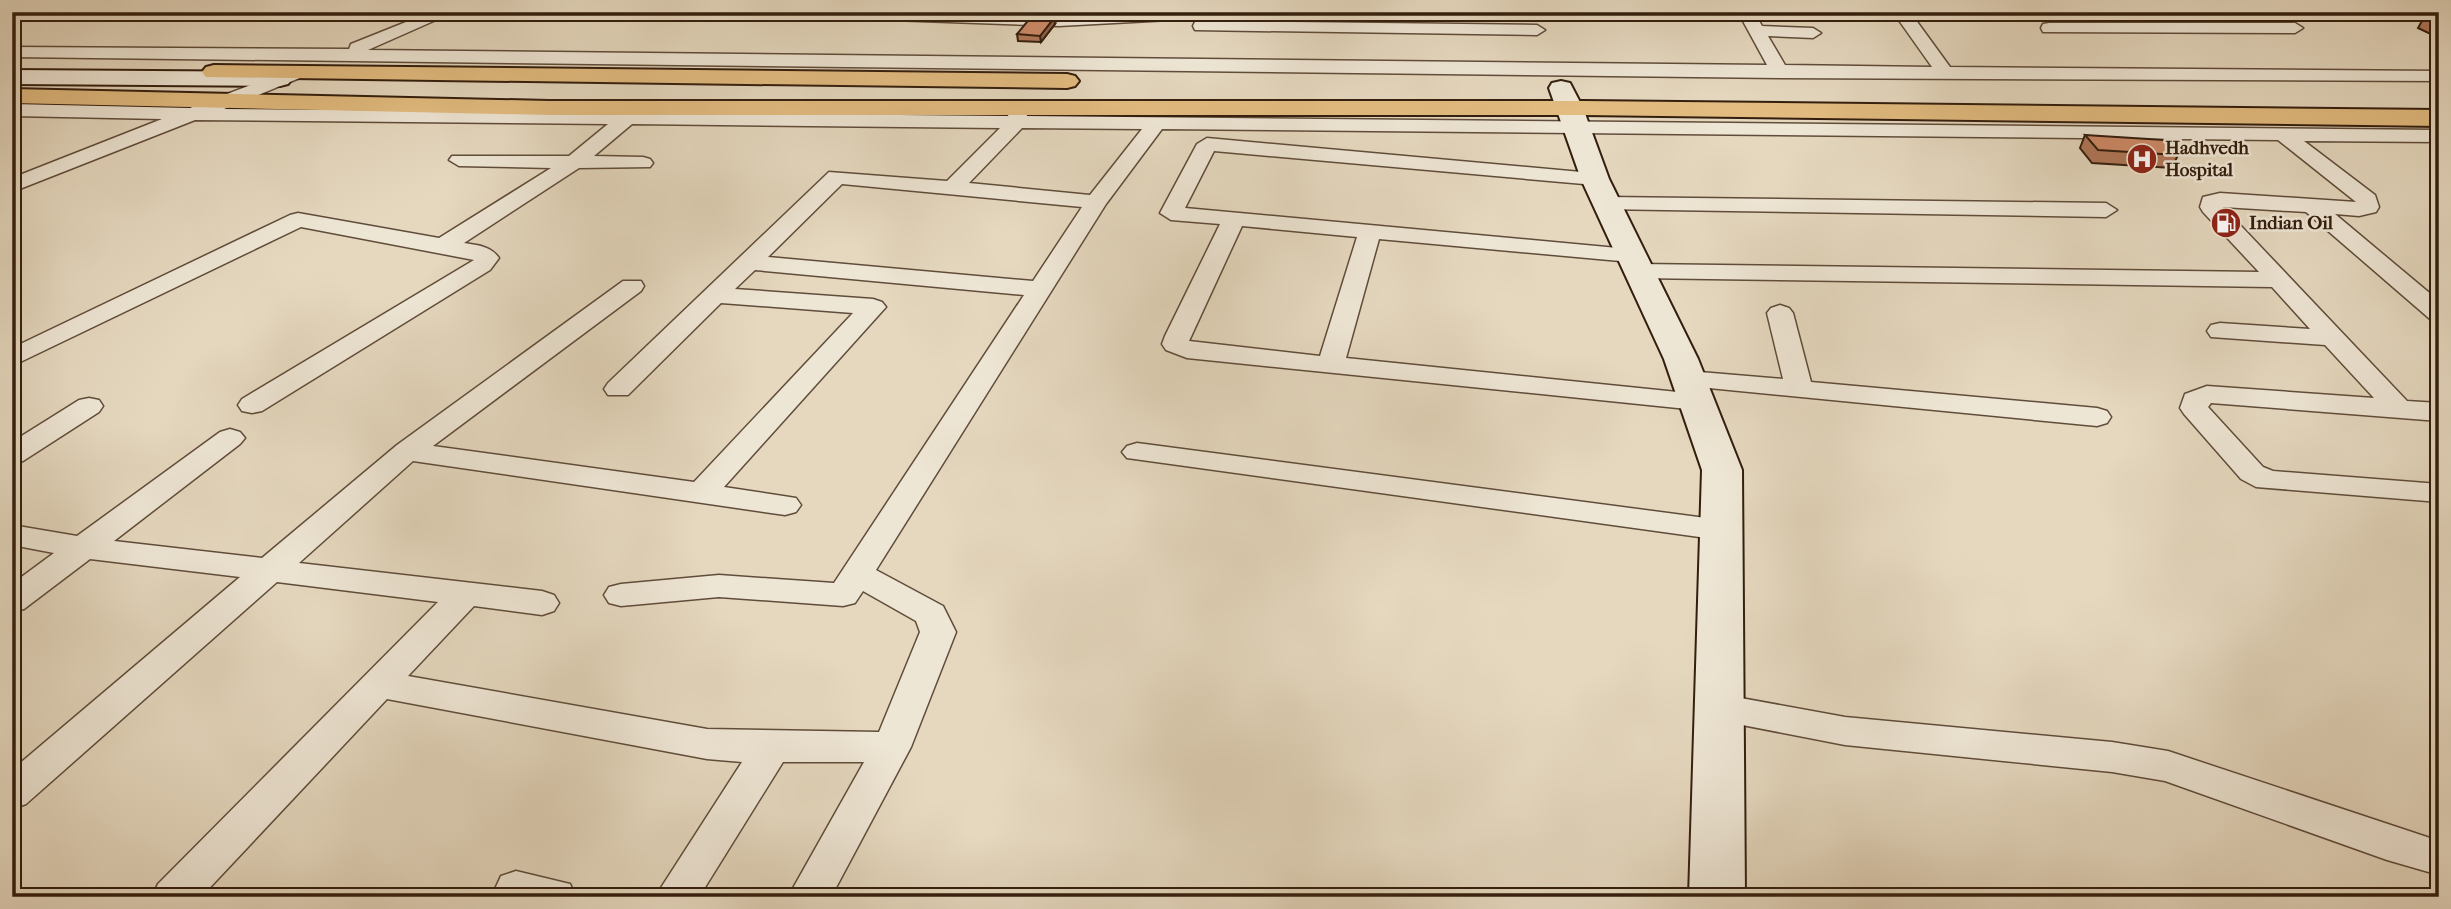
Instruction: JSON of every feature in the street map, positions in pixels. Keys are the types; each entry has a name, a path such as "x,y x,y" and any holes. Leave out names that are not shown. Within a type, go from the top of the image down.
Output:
{"highway":[{"path":"12,96 191,106 241,85 293,69 965,69 1567,105 2439,118"},
{"path":"12,70 549,108 1017,114 2439,94"}],"street":[{"path":"293,69 407,12"},
{"path":"12,52 293,69 342,54 446,12"},
{"path":"807,12 1000,16 1224,12"},
{"path":"1529,12 1635,263 1693,391 1722,470 1717,897"},
{"path":"1746,12 1780,73"},
{"path":"1901,12 1946,74"},
{"path":"2070,12 2110,44"},
{"path":"342,54 965,69 1000,16"},
{"path":"1173,26 2106,210"},
{"path":"2049,28 2295,28"},
{"path":"1757,32 1813,33"},
{"path":"2076,59 2206,59"},
{"path":"2129,59 2149,75"},
{"path":"2279,280 1635,263 1370,231 1171,213 1206,144 1567,105 1780,73 2439,76"},
{"path":"12,76 241,85"},
{"path":"12,83 241,85"},
{"path":"12,168 150,114 191,106 629,117 1017,114 1156,124 1567,105 2057,146 2138,144 2151,135 2439,136"},
{"path":"12,186 191,106"},
{"path":"12,110 150,114"},
{"path":"952,188 1017,114"},
{"path":"443,246 574,162 629,117"},
{"path":"621,595 719,586 843,595 1096,202 1156,124"},
{"path":"519,133 736,136"},
{"path":"2286,136 2356,191 2367,201 2368,207 2313,207 2220,200 2211,202 2211,207 2399,409"},
{"path":"459,160 643,163"},
{"path":"618,389 837,177 1096,202"},
{"path":"2313,207 2439,314"},
{"path":"1234,219 1175,344 1186,350 1331,365 1693,391 1799,389 2097,417"},
{"path":"12,358 298,220 480,253 487,258 482,265 252,405"},
{"path":"1331,365 1370,231"},
{"path":"750,262 1039,289"},
{"path":"701,493 902,276"},
{"path":"12,793 407,451 632,286"},
{"path":"715,295 873,307"},
{"path":"1780,313 1799,389"},
{"path":"2221,331 2333,338"},
{"path":"2439,412 2207,394 2195,400 2194,408 2252,473 2267,480 2439,493"},
{"path":"12,456 89,406"},
{"path":"12,601 230,438"},
{"path":"407,451 785,505"},
{"path":"1137,452 1721,530"},
{"path":"12,535 85,548 542,603"},
{"path":"808,897 892,747 938,632 931,614 856,573"},
{"path":"173,897 466,594"},
{"path":"378,684 707,744 892,747"},
{"path":"1719,708 1844,731 2112,757 2168,766 2402,848 2439,858"},
{"path":"676,897 772,747"}],"building":[{"path":"1031,17 1054,18 1040,36 1017,34"},
{"path":"2085,135 2164,140 2178,155 2098,150"}],"place":[{"name":"Hadhvedh Hospital","path":"2142,159"},
{"name":"Indian Oil","path":"2226,223"}]}
